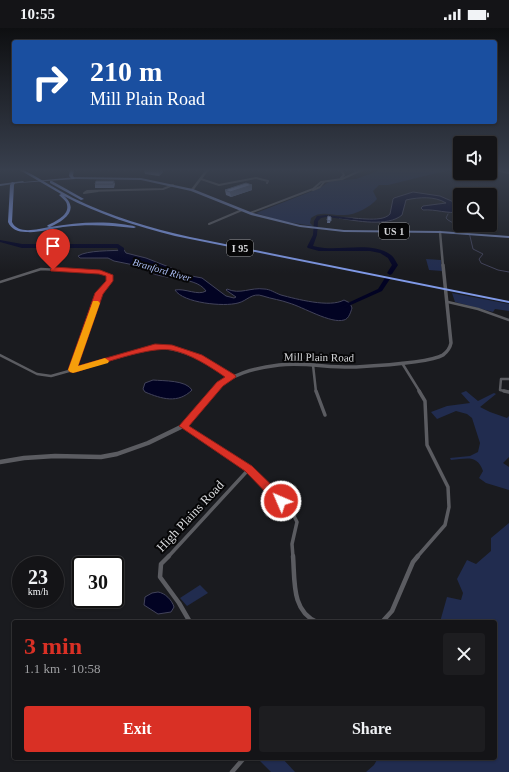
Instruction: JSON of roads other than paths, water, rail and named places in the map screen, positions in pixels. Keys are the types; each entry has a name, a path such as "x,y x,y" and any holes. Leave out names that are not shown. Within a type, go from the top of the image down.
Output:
{"highway":[{"path":"11,204 10,222 11,226 16,229 33,230 82,224 111,224 141,228 190,238"},
{"path":"14,204 14,223 17,227 34,229 43,228 65,216 69,212 67,204"},
{"name":"I 95","path":"84,204 106,213 153,229 190,238 442,287 509,298"},
{"name":"I 95","path":"94,204 169,230 442,287"},
{"name":"I 95","path":"450,288 509,302"}],"main road":[{"name":"US 1","path":"226,204 285,223 321,229 440,232 509,237"}],"street":[{"path":"251,213 276,204"},
{"path":"209,224 242,210"},
{"name":"Mill Plain Road","path":"0,462 24,458 55,456 101,458 117,454 148,443 184,426 220,384 232,377 275,365 355,367 434,359 443,355 448,351 451,343 440,232"},
{"path":"0,282 41,269 100,272 109,275 110,281 99,293 73,370"},
{"path":"448,302 478,309 509,320"},
{"path":"0,355 37,374 51,376 155,347 172,348 199,356 232,377"},
{"path":"384,620 392,611 413,562 445,525 449,506 448,487 427,444 425,401 402,363"},
{"path":"313,365 313,381 317,398 325,415"},
{"path":"509,379 501,380 499,384 500,390 509,392"},
{"path":"184,426 249,469 290,508 297,522 292,544 297,602 308,618 312,620"},
{"name":"High Plains Road","path":"189,620 179,603 160,577 161,564 249,469"},
{"path":"232,772 242,760"}],"water":[{"path":"392,204 405,204 402,215 389,221 372,222 339,218 380,219 390,214"},
{"path":"453,204 453,212 423,210 421,208 423,206"},
{"path":"124,250 126,253 146,258 174,269 181,274 202,278 226,296 236,297 226,290 227,289 232,291 241,291 266,289 295,299 313,302 330,303 344,300 350,303 352,308 350,315 347,318 338,321 286,302 259,295 232,304 204,303 186,298 175,290 199,293 206,291 201,286 193,282 156,275 149,272 144,267 114,261 108,258 80,258 78,256 93,252"},
{"path":"153,380 185,384 192,390 175,399 158,397 145,392 143,389 145,383"},
{"path":"158,592 166,595 172,602 174,607 171,612 158,614 144,605 145,597 152,593"}],"waterway":[{"path":"448,214 446,218 448,220 469,232 473,249 483,254 479,259 481,263 498,270 509,272"},
{"name":"Branford River","path":"352,219 326,216 319,217 316,221 315,235 310,247 330,250 357,249 381,252 390,257 395,265 390,273"},
{"name":"Branford River","path":"0,241 22,246 118,246 121,248 121,256 124,258"},
{"name":"Branford River","path":"342,307 380,290 387,279"}]}
